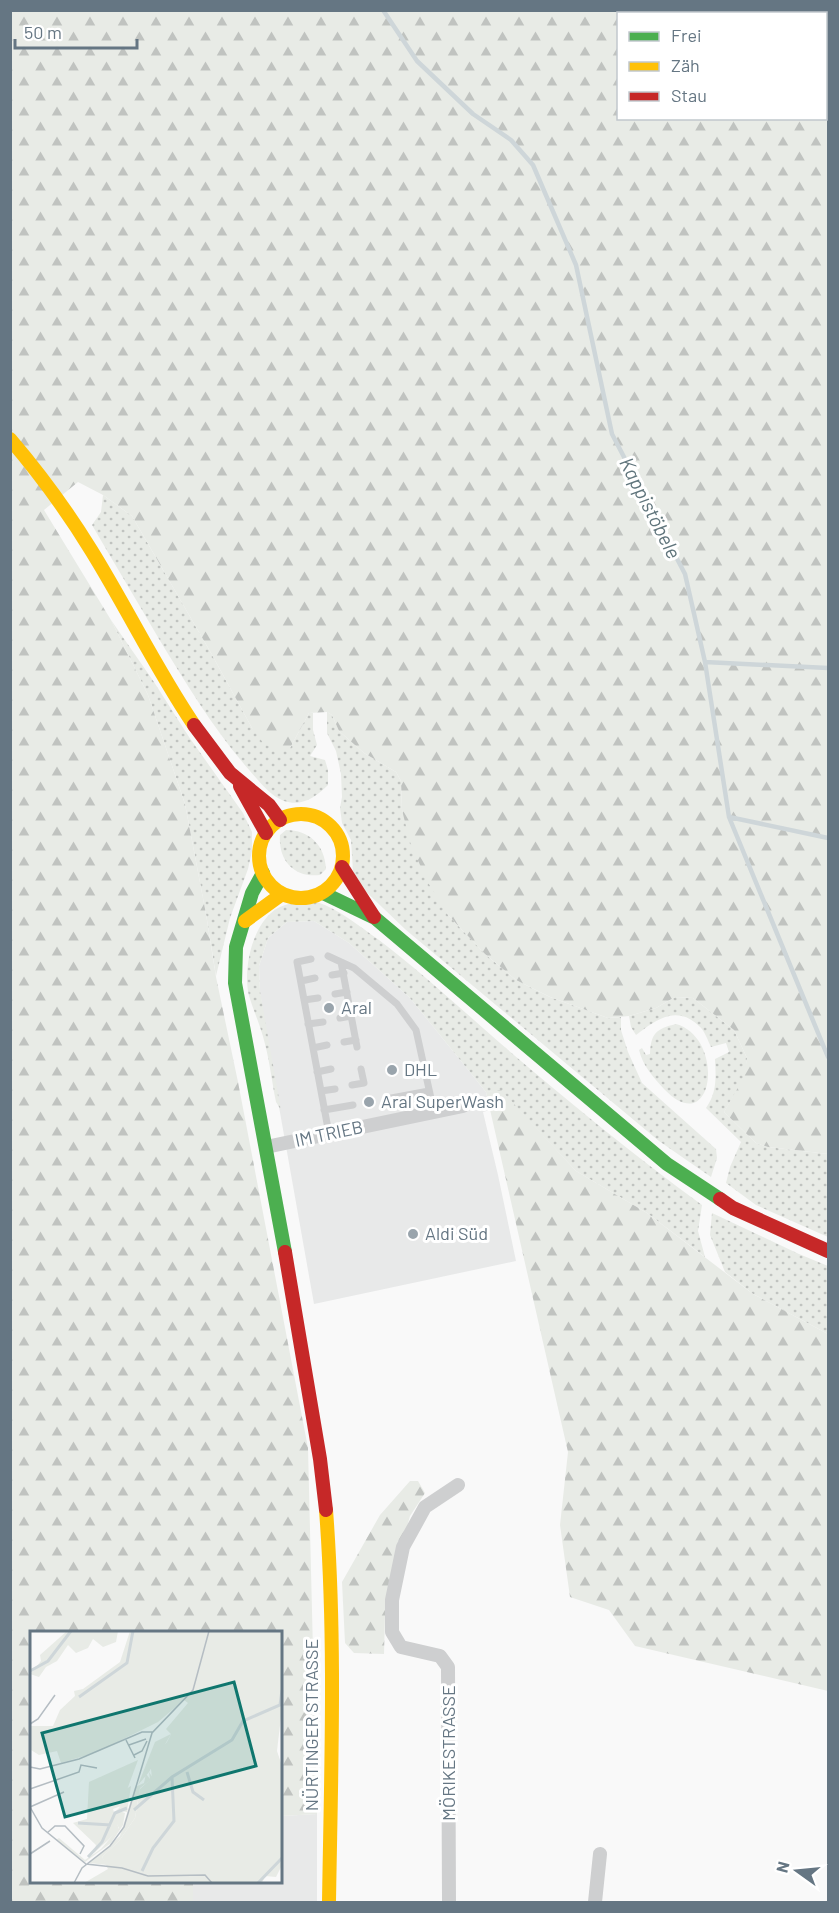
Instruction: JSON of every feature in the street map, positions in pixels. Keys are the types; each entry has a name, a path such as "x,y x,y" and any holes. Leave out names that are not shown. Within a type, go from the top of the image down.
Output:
{"main road":[{"path":"10,439 24,454 80,529 156,664 210,748 237,780 266,833"},
{"path":"237,780 269,805 280,820"},
{"path":"308,814 326,822 340,839 343,853 342,867 338,878 322,893 309,898 296,898 282,894 270,886 262,873 259,860 260,846 266,833 280,820 293,815 308,814"},
{"path":"342,867 375,918"},
{"name":"NÜRTINGER STRASSE","path":"262,873 252,893 236,948 235,983 297,1316 320,1459 329,1547 331,1726 329,1902"},
{"path":"322,893 375,918 589,1100 697,1186 733,1208 828,1251"},
{"path":"245,921 282,894"}],"street":[{"name":"IM TRIEB","path":"266,1147 463,1106"},
{"name":"MÖRIKESTRASSE","path":"449,1902 448,1667 440,1656 401,1647 392,1632 392,1600 403,1547 425,1507 458,1485"},
{"path":"595,1902 600,1854"}],"lane":[{"path":"328,956 354,968 397,1004 417,1030 434,1112"},
{"path":"311,959 297,962 328,1134"},
{"path":"342,962 356,1044 344,1042"},
{"path":"332,975 344,973"},
{"path":"301,981 315,978"},
{"path":"335,994 347,992"},
{"path":"304,1000 318,998"},
{"path":"340,1018 351,1016"},
{"path":"308,1024 323,1022"},
{"path":"313,1048 327,1045"},
{"path":"317,1072 332,1069"},
{"path":"352,1085 364,1083 361,1069"},
{"path":"321,1091 335,1089"},
{"path":"386,1099 429,1091"},
{"path":"324,1110 353,1105"}],"shaded area":[{"path":"314,921 349,943 410,998 486,1092 490,1110 483,1112 516,1261 314,1304 265,1028 259,966 268,938 287,922"},
{"path":"317,1814 317,1902 193,1902 193,1883 282,1883 282,1816"}],"green space":[{"path":"11,11 828,11 828,1154 768,1147 756,1143 724,1112 744,1077 747,1058 734,1030 693,998 675,997 656,1008 629,1016 608,1018 550,997 516,980 485,954 448,915 427,881 410,842 402,810 401,781 396,772 364,753 339,731 332,715 327,712 309,713 290,748 281,751 264,744 252,728 132,516 103,495 78,482 44,510 111,620 148,695 185,804 216,977 308,1448 317,1814 282,1816 282,1631 30,1631 30,1883 193,1883 193,1902 11,1902"},
{"path":"103,495 132,516 252,728 290,748 309,713 313,713 313,730 317,745 310,756 325,760 328,770 328,785 319,793 308,800 297,803 284,801 274,795 250,771 213,723 159,639 92,525 101,512"},
{"path":"111,620 243,813 252,832 252,851 248,869 230,918 216,976 185,804 148,695"},
{"path":"327,712 332,715 339,731 364,753 396,772 401,781 402,810 448,915 485,954 516,980 550,997 608,1018 621,1017 621,1030 628,1052 642,1083 716,1149 717,1158 711,1177 659,1141 406,930 360,886 353,871 351,840 342,823 341,774 336,751 327,733"},
{"path":"286,830 302,833 319,846 326,869 320,875 302,874 290,866 280,844 280,835"},
{"path":"317,902 334,909 395,952 575,1106 702,1205 698,1231 705,1257 647,1213 576,1171 501,1091 486,1092 410,998 349,943 314,921 287,922 268,938 259,966 260,991 281,1110 276,1102 262,1032 249,996 247,971 249,957 258,930 274,910 289,904"},
{"path":"675,997 693,998 734,1030 747,1058 745,1077 724,1112 756,1143 768,1147 828,1154 828,1237 756,1205 726,1183 741,1142 706,1108 714,1091 715,1059 729,1052 726,1043 711,1047 701,1028 691,1019 682,1016 666,1017 636,1035 631,1027 629,1016 656,1008"},
{"path":"676,1024 692,1033 702,1047 707,1064 708,1081 703,1095 694,1103 681,1102 664,1089 652,1076 639,1050 642,1048 646,1055 650,1054 656,1033"},
{"path":"501,1090 576,1171 647,1213 753,1294 828,1334 828,1691 635,1646 609,1610 570,1597 560,1525 568,1452 486,1092"},
{"path":"712,1213 828,1266 828,1334 753,1294 725,1272 710,1235"},
{"path":"410,1481 418,1481 425,1493 410,1516 394,1573 385,1616 384,1654 354,1653 345,1643 342,1582 380,1515"}],"waterway":[{"name":"Kappistöbele","path":"383,10 417,61 473,114 511,140 533,165 576,265 612,434 685,574 705,662 729,817 828,1057"},
{"path":"705,662 828,668"},
{"path":"729,817 828,838"}],"traffic: fast":[{"path":"263,873 252,893 236,947 235,983 285,1252"},
{"path":"323,893 375,918 667,1164 720,1199"}],"traffic: slow":[{"path":"10,439 53,493 82,535 194,725"},
{"path":"301,814 317,817 331,826 340,840 343,856 340,872 331,886 317,895 301,898 285,895 271,886 262,872 259,856 262,840 271,826 285,817 301,814"},
{"path":"245,921 282,894"},
{"path":"326,1510 332,1657 329,1902"}],"traffic: jam":[{"path":"194,725 230,773 269,805 280,820"},
{"path":"240,786 266,833"},
{"path":"342,867 374,917"},
{"path":"720,1199 733,1208 828,1251"},
{"path":"285,1252 320,1459 326,1510"}],"place":[{"name":"Aral","path":"329,1008"},
{"name":"DHL","path":"392,1070"},
{"name":"Aral SuperWash","path":"369,1102"},
{"name":"Aldi Süd","path":"413,1234"}]}
